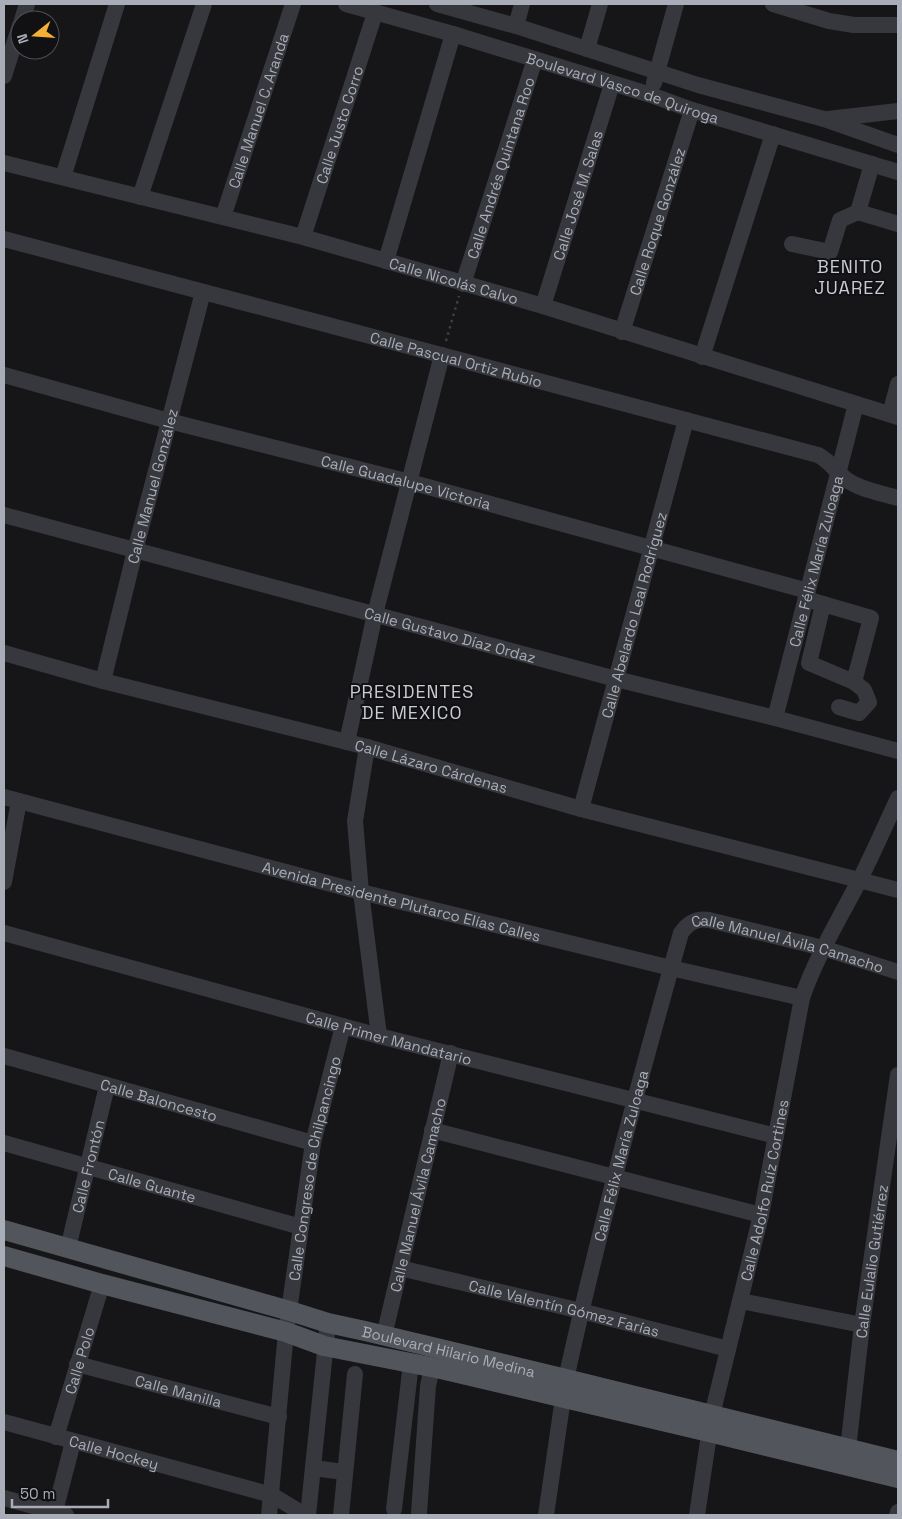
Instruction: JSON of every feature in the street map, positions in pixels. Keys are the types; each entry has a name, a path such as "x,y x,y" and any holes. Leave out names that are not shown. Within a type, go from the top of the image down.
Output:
{"main road":[{"name":"Boulevard Hilario Medina","path":"4,1230 290,1311 328,1324 384,1336 564,1389 710,1423 848,1449 898,1461"},
{"name":"Boulevard Hilario Medina","path":"4,1256 102,1284 286,1332 324,1346 432,1368 564,1389"},
{"name":"Boulevard Hilario Medina","path":"710,1423 898,1478"}],"street":[{"path":"63,177 117,4"},
{"path":"140,197 204,4"},
{"name":"Calle Manuel C. Aranda","path":"223,217 293,4"},
{"name":"Boulevard Vasco de Quiroga","path":"346,4 453,34 651,95 692,110 898,172"},
{"path":"516,26 522,4"},
{"path":"587,49 600,4"},
{"path":"651,95 676,4"},
{"path":"773,4 829,21 854,25 898,25"},
{"name":"Boulevard Vasco de Quiroga","path":"445,5 698,85 824,119 898,145"},
{"name":"Calle Justo Corro","path":"303,237 375,13"},
{"path":"386,261 453,34"},
{"path":"4,76 10,57"},
{"name":"Calle Andrés Quintana Roo","path":"463,284 535,59"},
{"name":"Calle José M. Salas","path":"543,306 612,84"},
{"name":"Calle Roque González","path":"622,332 692,110"},
{"path":"824,119 898,111"},
{"path":"702,357 773,134"},
{"name":"Calle Nicolás Calvo","path":"4,162 303,237 543,306 894,416"},
{"path":"858,212 872,164"},
{"path":"792,244 830,252 840,220 858,212 898,224"},
{"name":"Calle Pascual Ortiz Rubio","path":"4,239 818,454 848,480 860,487 898,498"},
{"name":"Calle Manuel González","path":"103,680 203,292"},
{"path":"346,742 376,614 442,354"},
{"name":"Calle Guadalupe Victoria","path":"4,375 169,421 410,482 651,549 807,595 823,604 871,618 854,682"},
{"path":"894,416 898,384"},
{"name":"Calle Félix María Zuloaga","path":"775,718 856,404"},
{"name":"Calle Abelardo Leal Rodríguez","path":"581,809 686,420"},
{"name":"Calle Gustavo Díaz Ordaz","path":"4,515 616,679 775,718 898,751"},
{"path":"823,604 808,663 854,682 864,690 868,702 859,713 839,708"},
{"name":"Calle Lázaro Cárdenas","path":"4,654 367,747 581,809 898,890"},
{"path":"367,747 355,821 361,892 378,1036"},
{"name":"Calle Adolfo Ruíz Cortines","path":"697,1515 710,1423 741,1301 760,1215 802,998 822,948 859,880 898,798"},
{"path":"4,882 12,799"},
{"name":"Avenida Presidente Plutarco Elías Calles","path":"12,799 361,892 802,998"},
{"name":"Calle Manuel Ávila Camacho","path":"681,933 689,923 704,919 822,948 898,972"},
{"name":"Calle Primer Mandatario","path":"4,933 378,1036 776,1136"},
{"name":"Calle Félix María Zuloaga","path":"546,1515 564,1389 581,1311 634,1100 681,933"},
{"name":"Calle Congreso de Chilpancingo","path":"269,1515 286,1332 301,1227 314,1143 343,1026"},
{"name":"Calle Manuel Ávila Camacho","path":"384,1336 451,1053"},
{"name":"Calle Baloncesto","path":"4,1056 314,1143"},
{"name":"Calle Eulalio Gutiérrez","path":"848,1449 862,1325 898,1075"},
{"name":"Calle Frontón","path":"68,1248 107,1086"},
{"path":"432,1130 760,1215"},
{"name":"Calle Guante","path":"4,1143 301,1227"},
{"name":"Calle Valentín Gómez Farías","path":"400,1268 581,1311 728,1349"},
{"name":"Calle Polo","path":"56,1437 102,1284"},
{"path":"741,1301 862,1325"},
{"path":"307,1515 324,1346 328,1324"},
{"path":"394,1509 411,1363"},
{"name":"Calle Manilla","path":"77,1364 279,1417"},
{"path":"419,1513 428,1386 432,1368"},
{"path":"340,1515 355,1374"},
{"name":"Calle Hockey","path":"4,1422 272,1495 307,1515"},
{"path":"4,1498 58,1514 73,1442"},
{"path":"313,1468 344,1472"},
{"path":"399,1468 422,1470"}],"path":[{"path":"442,354 463,284"}],"district":[{"name":"BENITO JUAREZ","path":"850,276"},
{"name":"PRESIDENTES DE MEXICO","path":"412,701"}]}
